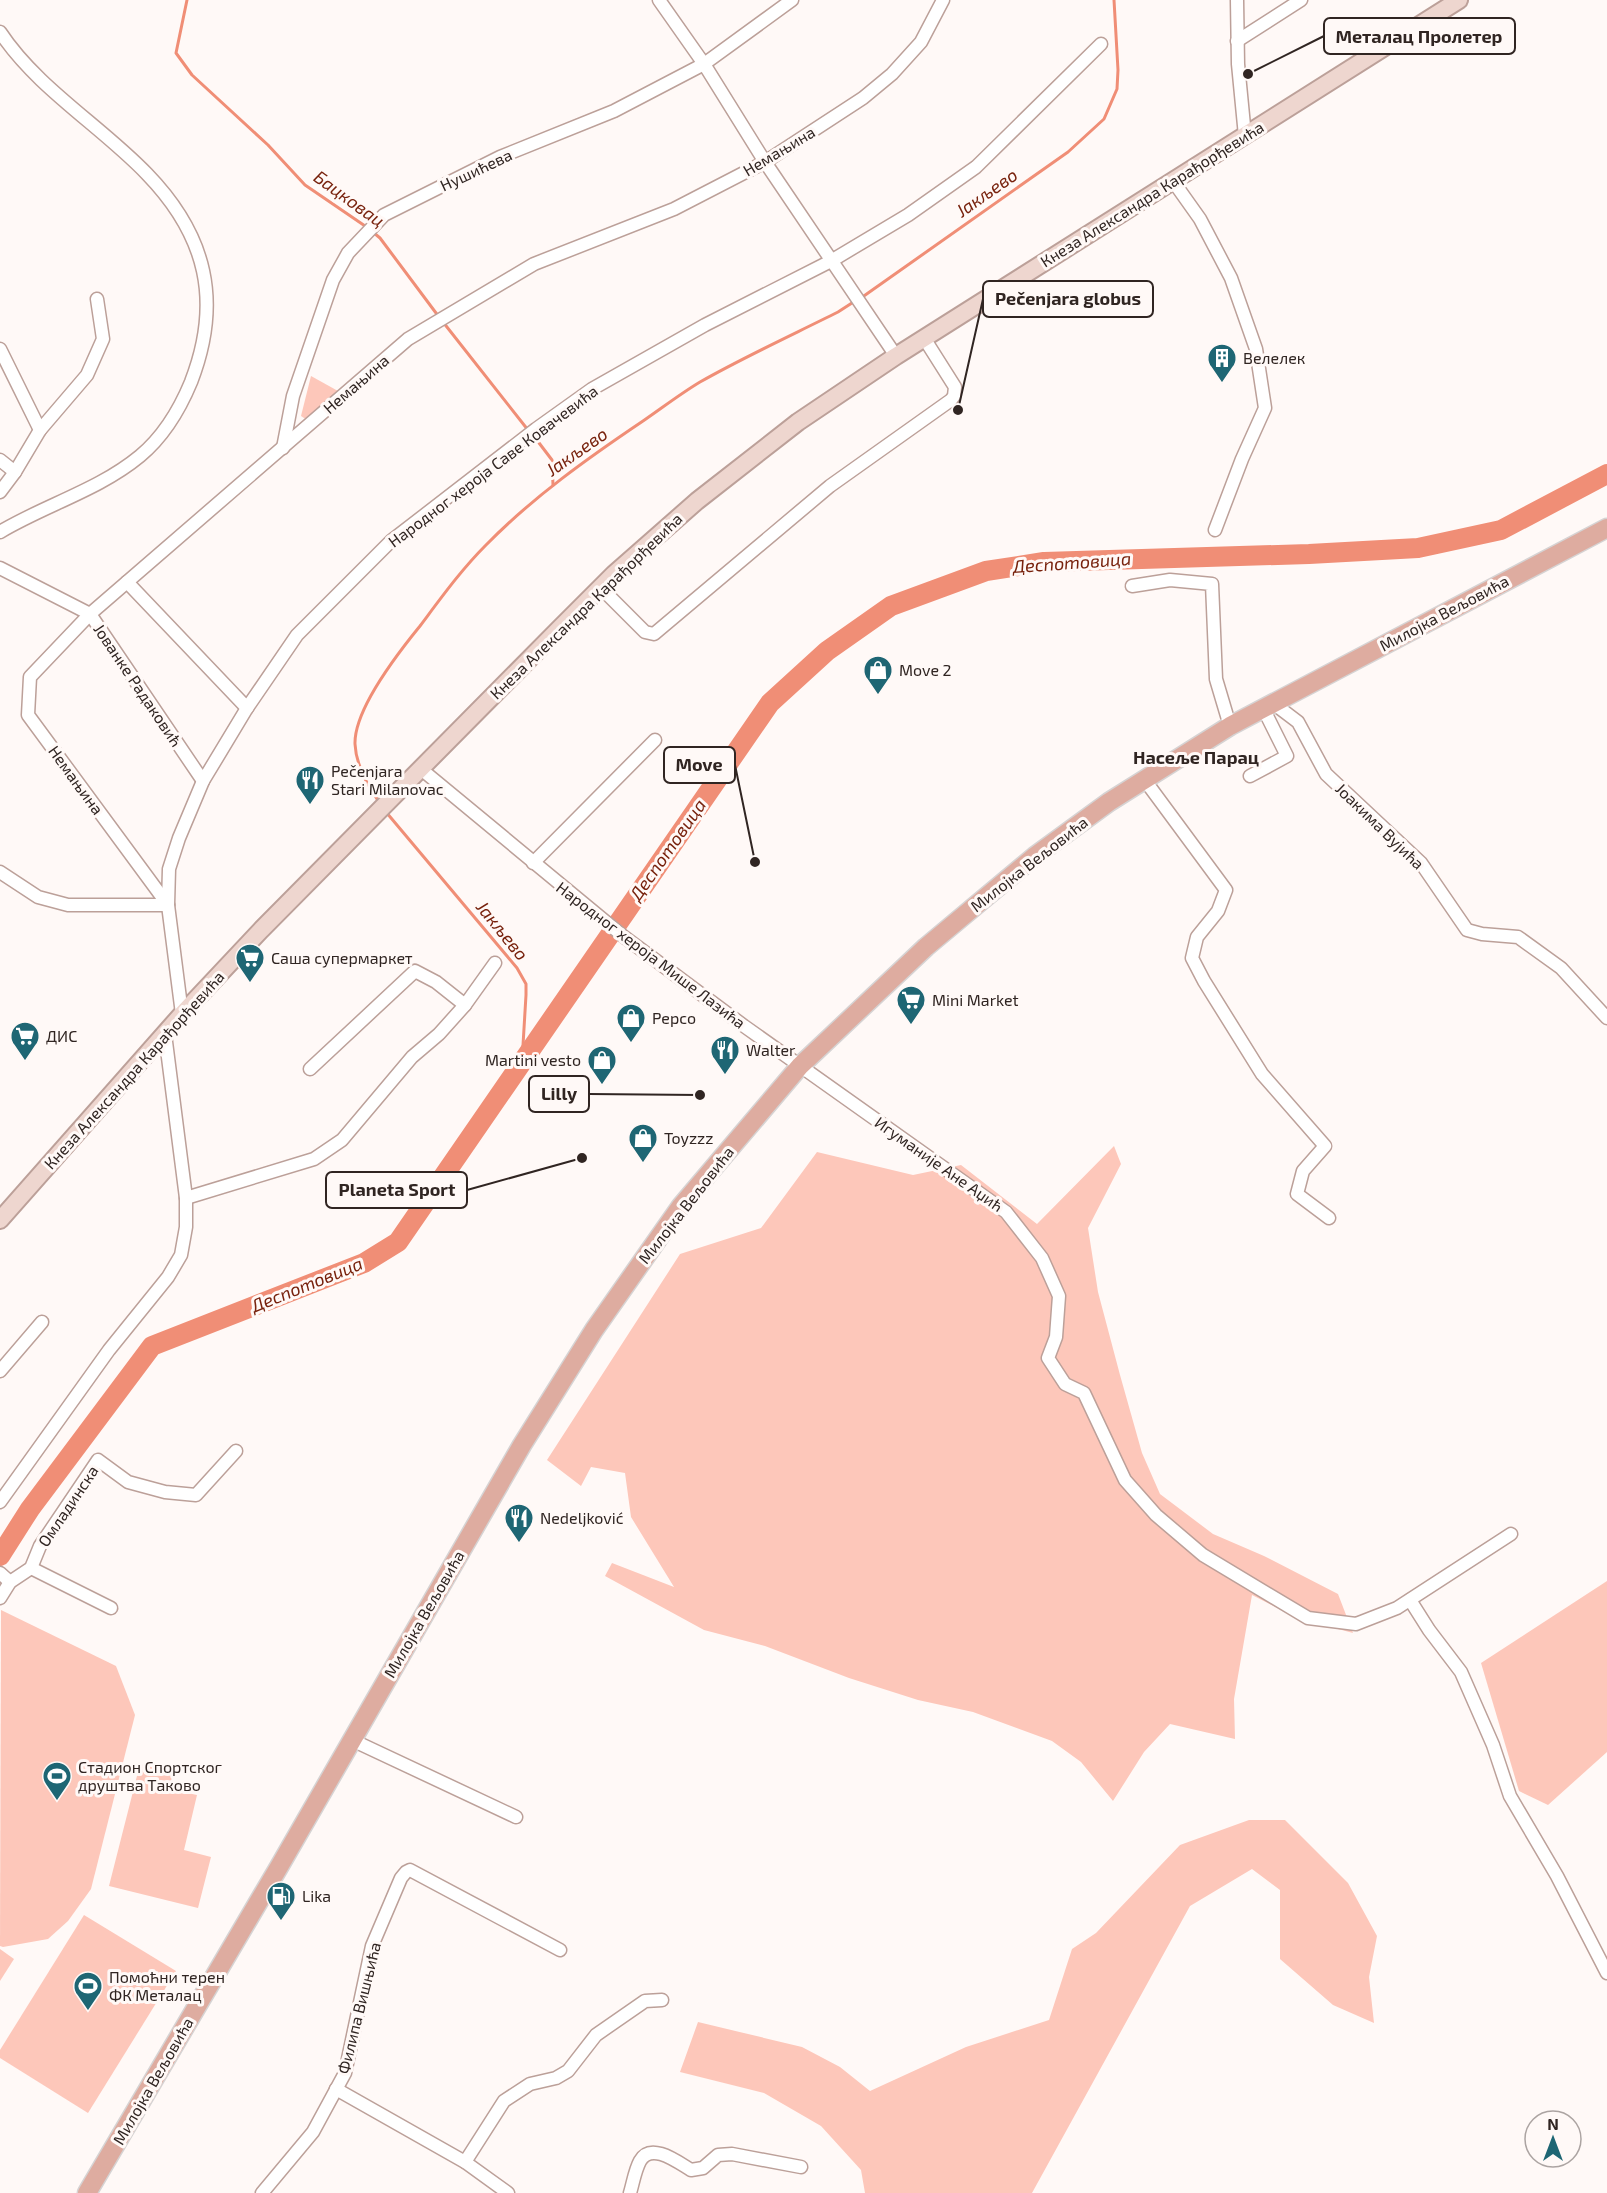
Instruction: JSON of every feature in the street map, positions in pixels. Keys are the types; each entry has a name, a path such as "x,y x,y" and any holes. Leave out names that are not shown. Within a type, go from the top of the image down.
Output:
{"main road":[{"name":"Милојка Вељовића","path":"87,2193 522,1445 594,1330 681,1206 801,1066 895,975 973,907 1057,839 1144,779 1230,726 1607,528"}],"street":[{"path":"659,0 704,64 765,162 896,356"},
{"name":"Нушићева","path":"283,448 293,396 333,280 348,253 384,215 500,157 614,111 704,64 792,0"},
{"name":"Немањина","path":"168,905 28,715 30,677 90,614 408,339 534,264 674,209 765,162 863,98 892,74 921,42 943,0"},
{"path":"1237,0 1237,42 1245,136"},
{"path":"1237,42 1301,0"},
{"name":"Кнеза Александра Карађорђевића","path":"0,1220 182,1014 397,791 600,588 670,524 731,473 798,422 896,356 1459,0"},
{"path":"0,32 26,64 146,173 168,198 197,248 208,306 206,333 199,361 183,401 167,429 140,456 111,477 19,520 0,532"},
{"name":"Народног хероја Саве Ковачевића","path":"182,1014 168,905 169,869 179,838 203,781 247,708 297,635 384,548 536,429 592,389 705,325 831,261 908,215 976,167 1101,44"},
{"path":"1173,181 1200,219 1231,278 1256,349 1265,408 1242,459 1215,530"},
{"path":"0,492 40,430 87,375 103,339 97,299"},
{"path":"600,588 645,632 654,634 830,486 951,400 955,387 924,338"},
{"path":"0,349 40,430"},
{"path":"0,460 15,472"},
{"name":"Јованке Радаковић","path":"0,567 90,614 203,781"},
{"path":"1132,586 1170,580 1212,584 1215,673 1230,726"},
{"path":"127,582 247,708"},
{"path":"1250,776 1287,756 1268,706"},
{"name":"Јоакима Вујића","path":"1268,706 1298,722 1326,774 1421,863 1467,930 1482,934 1518,937 1561,968 1607,1018"},
{"path":"533,863 655,740"},
{"name":"Народног хероја Мише Лазића","path":"420,769 623,936 801,1066"},
{"path":"1144,779 1226,890 1218,911 1197,937 1192,958 1262,1074 1325,1146 1304,1171 1297,1194 1329,1218"},
{"path":"0,872 38,897 68,905 168,905"},
{"path":"186,1198 314,1159 342,1140 412,1057 456,1017 495,963"},
{"path":"310,1069 415,971 436,982 465,1005"},
{"path":"0,1502 109,1350 168,1277 181,1255 186,1227 186,1198 165,1034"},
{"name":"Игуманије Ане Аџић","path":"801,1066 1006,1212 1042,1258 1059,1296 1056,1337 1048,1358 1065,1384 1084,1394 1125,1480 1156,1515 1203,1555 1308,1618 1356,1624 1397,1608 1511,1534"},
{"path":"0,1371 42,1322"},
{"name":"Омладинска","path":"31,1568 40,1546 98,1460 128,1482 165,1492 196,1494 236,1451"},
{"path":"0,1598 5,1577 31,1568 111,1608"},
{"path":"1410,1600 1429,1630 1461,1672 1493,1745 1510,1796 1557,1876 1607,1974"},
{"path":"352,1740 516,1817"},
{"name":"Филипа Вишњића","path":"262,2193 312,2132 345,2073 372,1946 400,1878 406,1872 410,1870 560,1950"},
{"path":"465,2162 504,2101 530,2084 556,2078 568,2071 596,2035 645,2001 662,2000"},
{"path":"336,2089 465,2162 508,2193"},
{"path":"630,2193 641,2158 649,2153 660,2153 691,2170 703,2168 718,2155 732,2154 801,2167"}],"shaded area":[{"path":"311,376 338,391 307,420 301,416"},
{"path":"1114,1146 1121,1164 1088,1228 1098,1292 1120,1375 1142,1453 1160,1494 1213,1534 1264,1556 1338,1594 1353,1633 1297,1618 1252,1595 1234,1699 1235,1739 1170,1724 1144,1752 1113,1801 1081,1762 1052,1741 973,1712 918,1700 849,1678 765,1646 704,1630 605,1576 612,1563 674,1587 631,1517 625,1473 591,1467 581,1486 547,1460 680,1254 761,1228 817,1152 913,1175 961,1165 1037,1224"},
{"path":"1607,1581 1607,1752 1548,1805 1519,1791 1481,1663"},
{"name":"Стадион Спортског друштва Таково","path":"1,1610 116,1666 135,1715 91,1889 68,1921 48,1939 3,1947 0,1946"},
{"path":"140,1764 173,1773 169,1789 197,1795 184,1850 211,1857 198,1908 109,1886"},
{"path":"1249,1820 1285,1820 1348,1883 1377,1936 1369,1977 1374,2023 1333,2005 1280,1959 1280,1890 1252,1869 1190,1906 1032,2193 865,2193 861,2170 821,2126 764,2093 680,2072 698,2022 802,2047 840,2067 870,2091 966,2047 1049,2020 1072,1949 1096,1933 1180,1845"},
{"name":"Помоћни терен ФК Металац","path":"84,1915 176,1971 88,2113 0,2058 0,2050"},
{"path":"0,1949 14,1959 0,1981"}],"waterway":[{"name":"Бацковац","path":"187,0 176,53 192,75 268,145 305,185 368,228"},
{"name":"Јакљево","path":"861,298 1068,152 1104,119 1117,89 1114,0"},
{"name":"Бацковац","path":"374,233 439,317"},
{"name":"Јакљево","path":"379,802 370,789 357,760 355,744 362,715 369,698 390,666 477,555 504,527 562,479 685,391 855,301"},
{"name":"Бацковац","path":"443,322 528,430"},
{"name":"Бацковац","path":"533,435 552,460 553,485"},
{"name":"Деспотовица","path":"0,1556 30,1509 152,1346 364,1263 398,1242 770,703 827,651 891,606 986,571 1044,562 1309,554 1418,548 1501,530 1607,474"},
{"name":"Јакљево","path":"386,812 517,968 526,984 522,1062"}],"place":[{"name":"Металац Пролетер","path":"1248,74"},
{"name":"Велелек","path":"1222,384"},
{"name":"Pečenjara globus","path":"958,410"},
{"name":"Move 2","path":"878,696"},
{"name":"Pečenjara Stari Milanovac","path":"310,806"},
{"name":"Move","path":"755,862"},
{"name":"Саша супермаркет","path":"250,984"},
{"name":"Mini Market","path":"911,1026"},
{"name":"Pepco","path":"631,1044"},
{"name":"ДИС","path":"25,1062"},
{"name":"Walter","path":"725,1076"},
{"name":"Martini vesto","path":"602,1086"},
{"name":"Lilly","path":"700,1095"},
{"name":"Planeta Sport","path":"582,1158"},
{"name":"Toyzzz","path":"643,1164"},
{"name":"Nedeljković","path":"519,1544"},
{"name":"Стадион Спортског друштва Таково","path":"57,1802"},
{"name":"Lika","path":"281,1922"},
{"name":"Помоћни терен ФК Металац","path":"88,2012"}],"district":[{"name":"Насеље Парац","path":"1196,758"}]}
